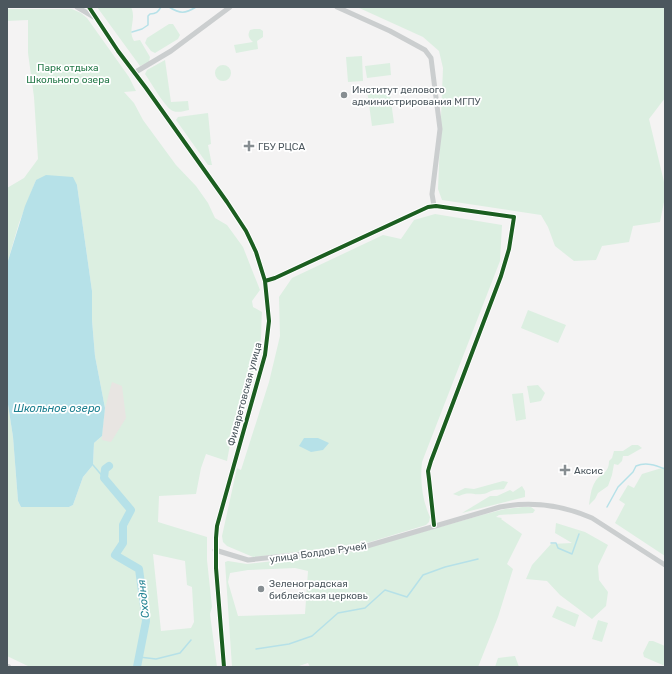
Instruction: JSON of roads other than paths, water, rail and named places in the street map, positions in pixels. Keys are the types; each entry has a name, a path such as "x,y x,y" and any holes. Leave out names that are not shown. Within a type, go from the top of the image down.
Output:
{"street":[{"name":"Филаретовская улица","path":"78,7 94,17"},
{"name":"Филаретовская улица","path":"88,7 246,231 257,256 265,281 269,321 265,354 217,526 215,550 224,667"},
{"path":"134,73 171,51 230,7"},
{"path":"337,7 420,47 425,50 431,58 440,129 432,194 434,206"},
{"path":"265,281 273,279 428,207 434,206 514,217 510,249 501,276 430,461 428,471 434,525"},
{"name":"улица Болдов Ручей","path":"215,550 248,560 360,548 434,525 507,506 523,504 547,505 571,510 592,518 665,565"}],"water":[{"name":"Школьное озеро","path":"46,175 73,177 77,185 92,291 92,320 95,356 105,408 102,436 94,443 93,465 83,477 73,505 69,507 21,507 18,501 13,437 7,398 7,264 25,206 36,180"},
{"path":"304,438 318,438 329,443 323,450 311,452 299,446"}],"waterway":[{"name":"Сходня","path":"132,32 142,29 148,25 148,16 157,12 161,7"},
{"name":"Сходня","path":"169,7 179,12 186,12 196,7"},
{"path":"607,507 618,487 633,472 636,466 650,464 665,469"},
{"path":"93,465 104,478"},
{"name":"Сходня","path":"109,466 105,469 104,478 131,510 123,525 123,543 115,555 139,569 146,621 137,667"},
{"path":"551,543 556,543 558,548 572,554 579,534"},
{"path":"256,649 289,644 312,636 338,613 365,608 385,590 407,597 423,575 445,567 478,559"},
{"path":"139,657 156,659 180,653 191,640"}],"place":[{"name":"Институт делового администрирования МГПУ","path":"344,95"},
{"name":"ГБУ РЦСА","path":"249,146"},
{"name":"Аксис","path":"565,470"},
{"name":"Зеленоградская библейская церковь","path":"261,589"}],"park label":[{"name":"Парк отдыха Школьного озера","path":"68,72"}]}
